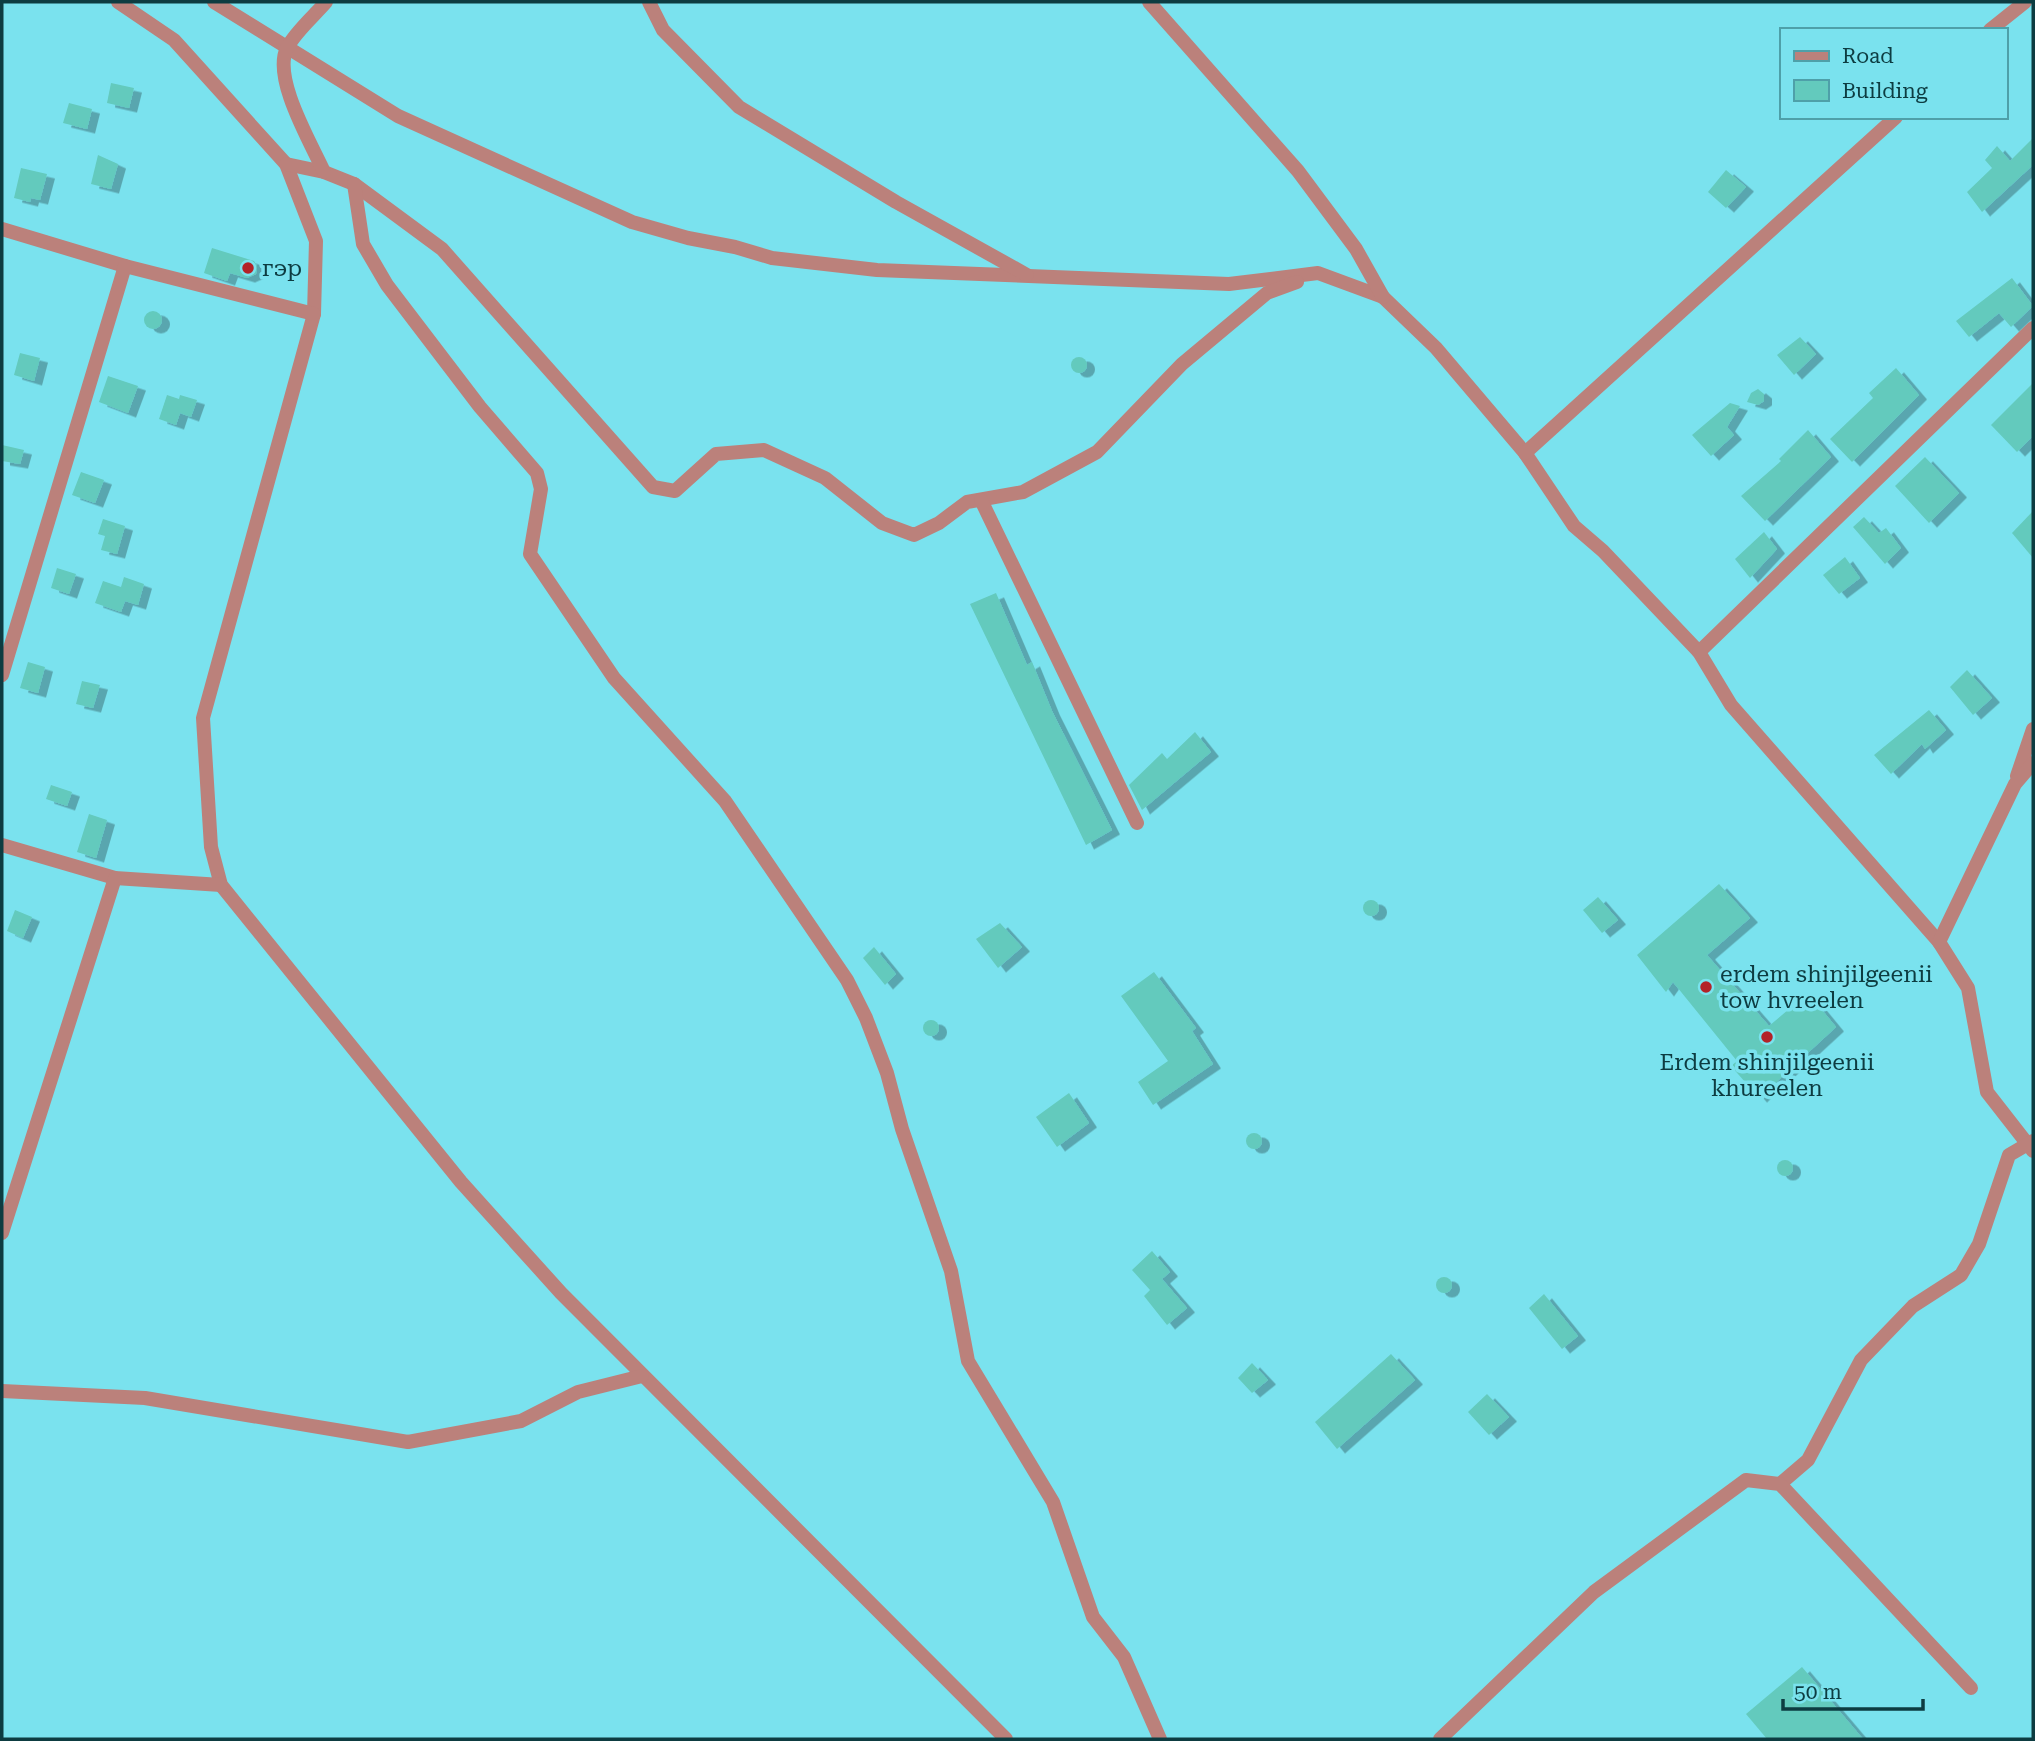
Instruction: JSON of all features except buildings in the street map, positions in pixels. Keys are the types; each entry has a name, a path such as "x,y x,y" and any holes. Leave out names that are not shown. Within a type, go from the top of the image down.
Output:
{"street":[{"path":"118,2 174,40 286,164 316,241 314,314 203,718 211,847 221,885 461,1182 561,1293 1006,1739"},
{"path":"214,2 398,116 632,222 772,258 877,270 1229,284 1318,273 1383,297"},
{"path":"324,172 287,88 282,65 287,47 326,2"},
{"path":"649,2 663,30 739,107 896,202 1031,278"},
{"path":"1149,2 1298,171 1356,249 1383,297 1436,348 1525,453 1574,526 1603,551 1699,652 1731,705 1939,942 1968,988 1987,1093 2032,1146 2009,1154 1979,1244 1961,1275 1913,1306 1861,1360 1808,1460 1780,1484"},
{"path":"1992,28 2025,2"},
{"path":"1525,453 1894,119"},
{"path":"286,164 324,172 354,184 442,249 653,487 676,491 716,454 764,450 825,478 882,523 914,535 939,523 967,502 1023,492 1097,452 1182,364 1267,293 1318,273"},
{"path":"354,184 363,244 387,285 480,407 537,473 541,489 530,554 614,678 725,802 847,980 866,1018 887,1073 902,1129 951,1271 968,1361 1053,1502 1093,1617 1124,1657 1160,1739"},
{"path":"2,229 125,266 314,314"},
{"path":"2,675 125,266"},
{"path":"1699,652 2033,328"},
{"path":"981,500 1137,823"},
{"path":"1939,942 2015,784 2033,729"},
{"path":"2015,784 2033,763"},
{"path":"2,845 115,878 221,885"},
{"path":"2,1233 115,878"},
{"path":"2,1391 145,1398 408,1442 521,1421 578,1392 642,1376"},
{"path":"1440,1739 1594,1592 1746,1480 1780,1484 1971,1688"}],"place":[{"name":"гэр","path":"248,268"},
{"name":"erdem shinjilgeenii tow hvreelen","path":"1706,987"},
{"name":"Erdem shinjilgeenii khureelen","path":"1767,1037"}]}
